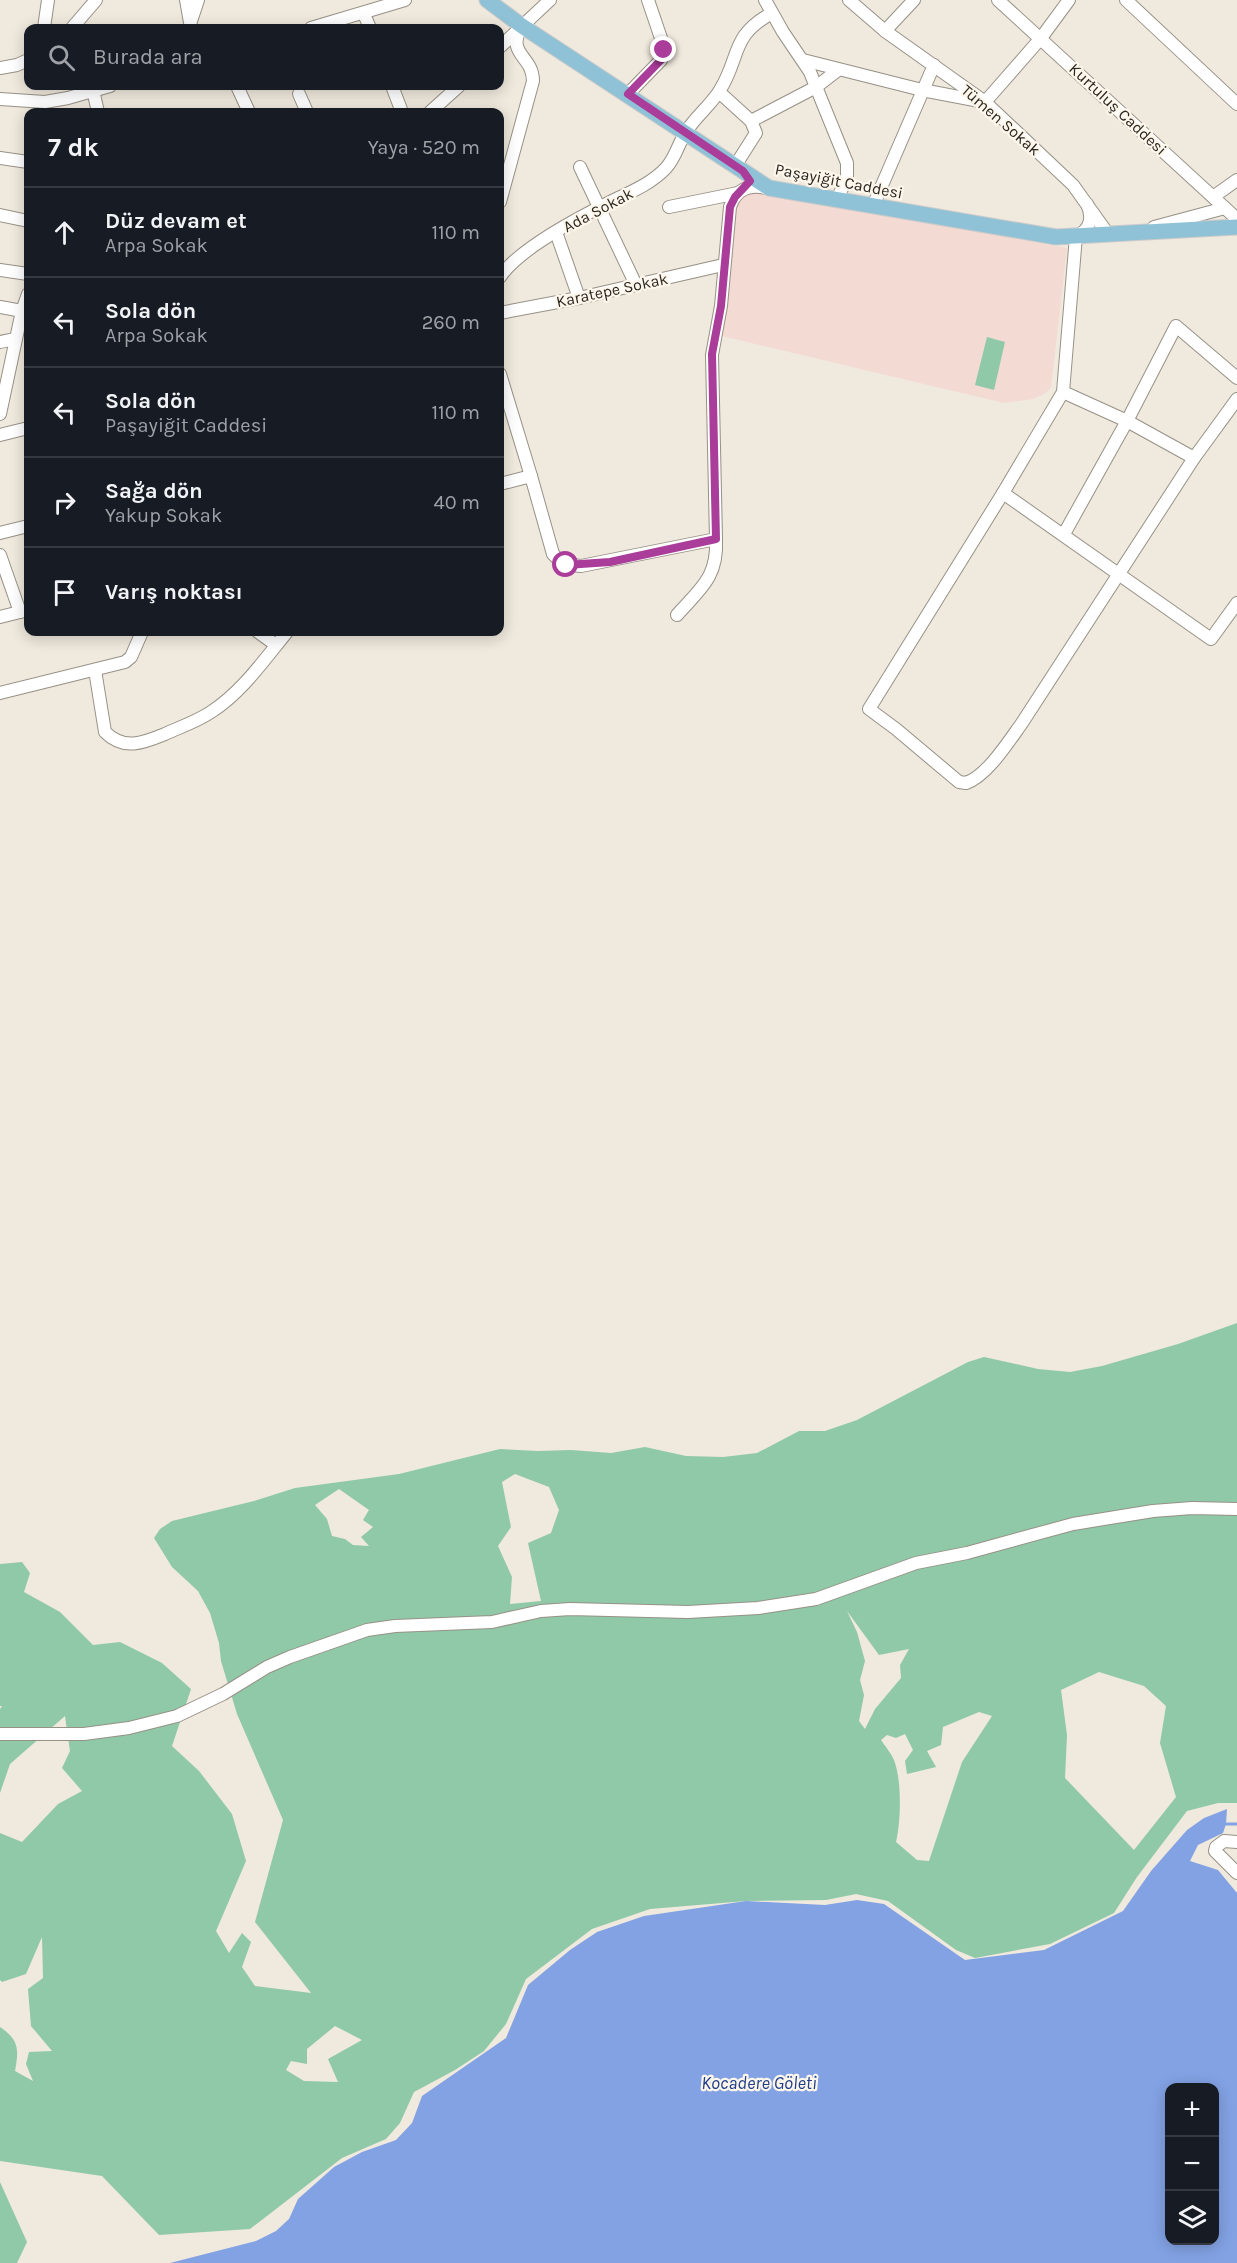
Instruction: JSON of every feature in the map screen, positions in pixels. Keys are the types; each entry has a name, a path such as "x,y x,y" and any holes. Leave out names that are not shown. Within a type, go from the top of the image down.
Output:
{"main road":[{"name":"Paşayiğit Caddesi","path":"492,1 522,26 769,188 1056,237 1237,227"}],"street":[{"path":"45,24 48,0"},
{"path":"75,24 96,0"},
{"path":"186,0 190,24"},
{"path":"191,24 198,0"},
{"path":"326,24 405,0"},
{"path":"504,43 550,0"},
{"path":"628,94 661,60 664,53 648,0"},
{"path":"765,0 810,72 848,167 837,200"},
{"name":"Tümen Sokak","path":"849,0 885,31 985,102 1067,180 1108,234"},
{"path":"885,31 914,0"},
{"name":"Kurtuluş Caddesi","path":"998,0 1237,219"},
{"path":"803,60 922,90 985,102 1041,38 1069,0"},
{"path":"1126,0 1237,104"},
{"name":"Ada Sokak","path":"504,273 518,258 556,232 645,185 657,176 672,160 685,133 719,92 744,36 754,23 772,13"},
{"path":"364,14 368,24"},
{"path":"504,188 534,81 532,70 516,47 516,38 522,26"},
{"path":"0,68 24,62"},
{"path":"873,206 934,65"},
{"path":"751,121 816,87 838,70"},
{"path":"0,99 45,107 93,90 97,108"},
{"path":"239,90 247,108"},
{"path":"394,90 400,108"},
{"path":"434,108 455,90"},
{"path":"677,615 711,574 716,560 712,354 721,306 730,207 750,181 739,168 756,133 751,121 719,92"},
{"path":"299,94 305,108"},
{"path":"0,158 24,161"},
{"path":"580,167 636,285"},
{"path":"1214,197 1237,180"},
{"path":"669,207 741,191 753,186 769,188"},
{"path":"1087,204 1091,216 1089,225 1083,233 1076,236 1063,392 869,709 923,751 953,778 966,783 972,781 1002,750 1022,723 1194,458 1237,399"},
{"path":"1126,233 1225,208"},
{"path":"0,215 24,220"},
{"path":"556,232 579,298"},
{"name":"Karatepe Sokak","path":"504,310 579,298 723,265"},
{"path":"0,270 24,273"},
{"path":"0,414 3,388 24,305"},
{"path":"0,307 22,311"},
{"path":"1064,534 1127,421 1176,326 1237,378"},
{"path":"0,342 15,339"},
{"path":"504,387 553,554 562,564 572,566 602,563 716,539"},
{"path":"1063,392 1127,421 1194,458"},
{"path":"0,435 24,429"},
{"path":"504,483 531,476"},
{"path":"1003,493 1211,639 1237,603"},
{"path":"0,532 24,527"},
{"path":"0,555 24,611 0,617"},
{"path":"0,693 128,661 140,636"},
{"path":"264,636 276,645"},
{"path":"95,670 105,732 120,742 136,745 195,721 220,706 250,677 284,636"},
{"path":"0,1734 84,1734 129,1728 177,1716 229,1691 267,1667 367,1630 395,1626 492,1622 541,1611 570,1609 688,1612 758,1608 816,1599 916,1563 967,1553 1073,1524 1153,1511 1192,1508 1237,1509"},
{"path":"1237,1842 1224,1841 1216,1847 1215,1851 1237,1873"}],"shaded area":[{"path":"754,191 1067,248 1051,387 1046,393 1033,399 1004,403 722,336 736,206 745,194"}],"green space":[{"path":"987,337 1005,342 994,390 975,385"},
{"path":"1237,1323 1237,1803 1218,1803 1187,1811 1137,1877 1114,1913 1050,1944 975,1958 956,1950 888,1901 856,1894 826,1900 746,1901 650,1909 592,1929 526,1979 506,2024 484,2051 414,2092 400,2123 386,2139 342,2158 250,2229 159,2235 102,2176 0,2161 0,2027 11,2036 16,2046 15,2071 33,2081 26,2064 29,2052 52,2051 31,2026 28,1989 43,1978 42,1937 26,1974 2,1982 0,1980 0,1833 22,1842 58,1804 82,1791 62,1768 70,1751 65,1716 10,1764 0,1793 0,1709 2,1706 0,1706 0,1564 22,1562 30,1573 24,1592 60,1612 93,1645 120,1642 162,1663 191,1689 172,1746 199,1771 232,1814 246,1861 216,1931 229,1953 242,1933 251,1942 242,1967 255,1986 311,1993 255,1922 283,1820 237,1714 210,1613 198,1591 172,1567 154,1538 160,1529 172,1521 254,1501 295,1488 399,1474 500,1449 611,1453 645,1447 686,1456 723,1457 757,1453 799,1431 825,1431 857,1420 968,1362 984,1357 1038,1369 1070,1372 1102,1366 1178,1344","holes":["515,1474 549,1487 559,1510 551,1533 528,1543 541,1601 510,1604 512,1577 498,1546 511,1527 502,1482","339,1489 369,1510 363,1520 373,1527 361,1537 369,1546 353,1545 345,1539 332,1536 327,1519 315,1505","847,1611 879,1655 909,1649 900,1665 901,1678 875,1709 865,1729 859,1721 864,1695 860,1680 865,1661 857,1632","1099,1672 1144,1686 1166,1706 1160,1743 1176,1797 1134,1850 1065,1778 1067,1735 1061,1690","979,1712 992,1716 962,1762 929,1861 917,1860 896,1842 900,1812 897,1769 890,1752 881,1740 887,1735 896,1738 905,1734 913,1750 905,1761 907,1774 936,1767 927,1751 941,1745 943,1727","335,2026 362,2040 328,2059 338,2082 304,2081 286,2070 291,2061 307,2064 307,2049"]},
{"path":"0,2182 27,2242 17,2263 0,2263"}],"water":[{"name":"Kocadere Göleti","path":"1227,1809 1223,1833 1198,1845 1190,1861 1218,1870 1237,1893 1237,2263 170,2263 256,2241 276,2231 289,2219 298,2199 334,2167 362,2152 396,2140 412,2123 422,2096 506,2038 528,1985 570,1950 597,1932 644,1916 746,1901 825,1905 857,1900 884,1904 965,1960 1044,1950 1123,1911 1151,1871 1187,1830 1204,1818"}],"waterway":[{"path":"1226,1824 1237,1824"}],"route":[{"path":"566,565 581,566 610,562 716,539 712,354 720,316 730,207 738,193 750,181 743,171 628,94 661,60 664,50"}]}
